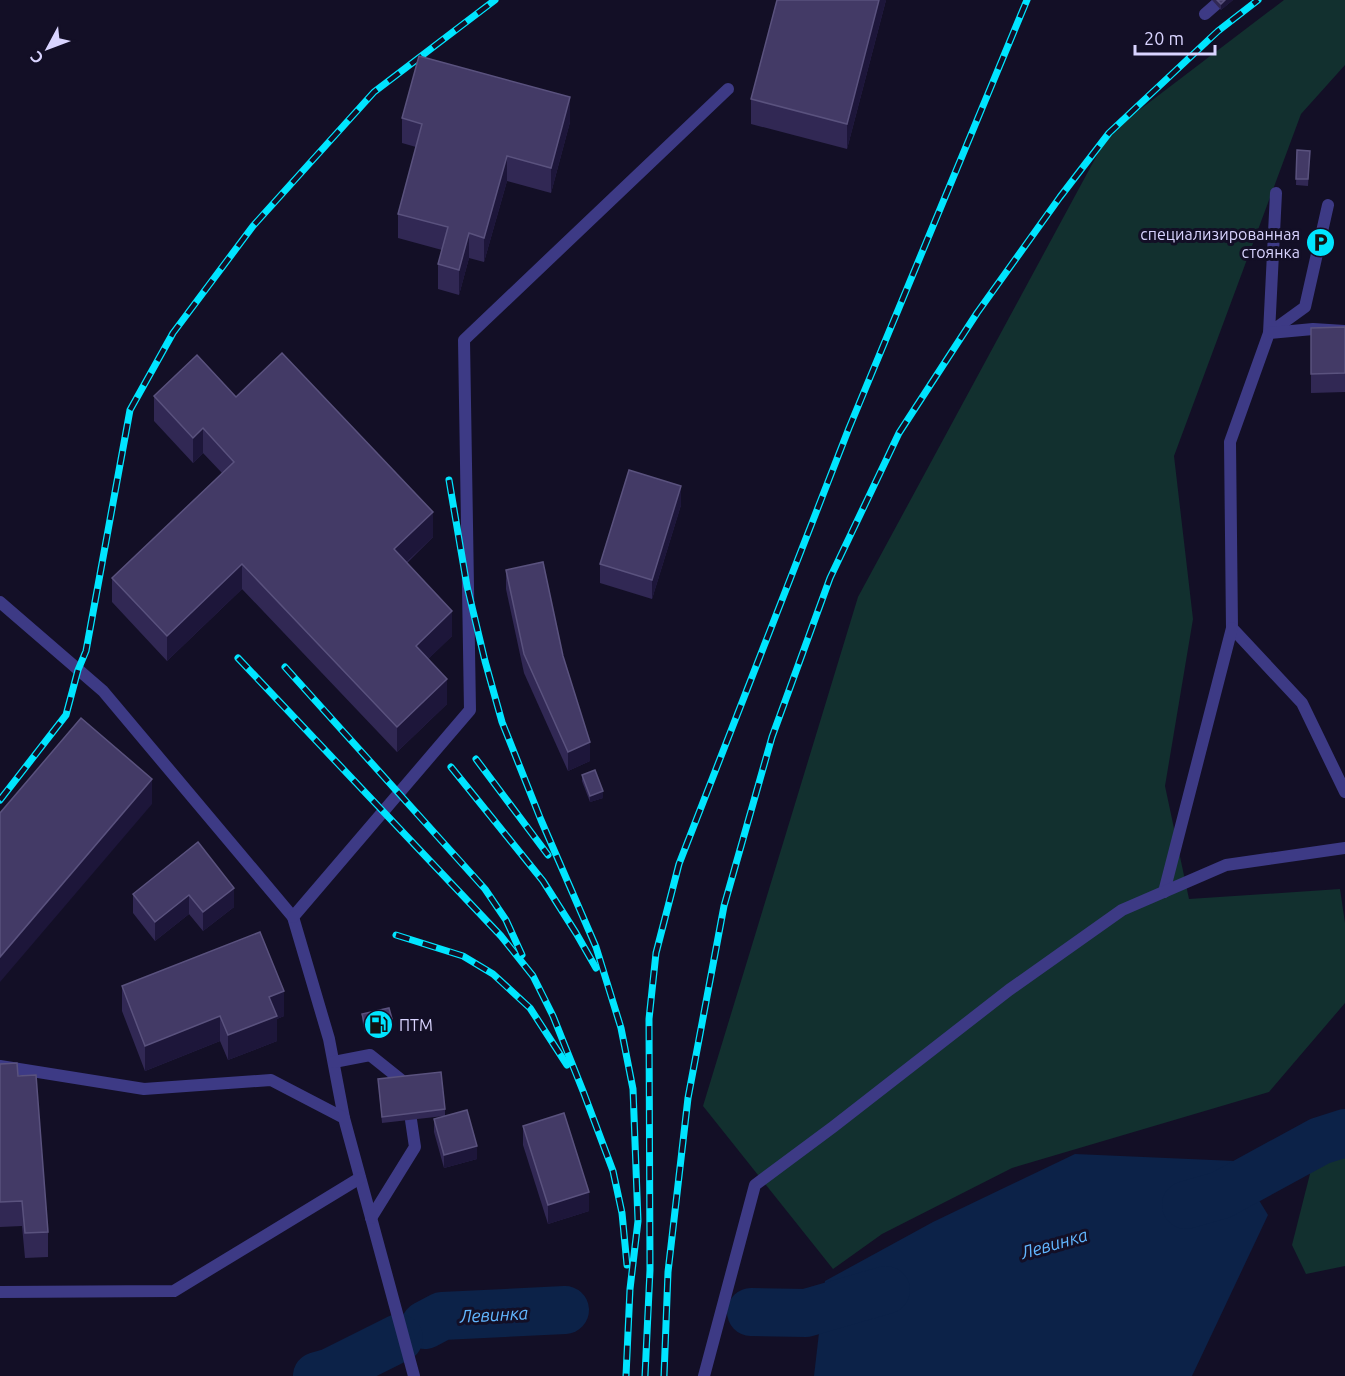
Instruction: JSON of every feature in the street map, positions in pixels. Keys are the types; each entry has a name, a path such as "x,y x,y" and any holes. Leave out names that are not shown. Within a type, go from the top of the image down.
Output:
{"lane":[{"path":"1205,14 1221,0"},
{"path":"293,917 470,710 464,340 728,89"},
{"path":"1164,892 1232,628 1230,442 1269,333 1276,193"},
{"path":"1269,333 1305,307 1328,206"},
{"path":"1269,333 1313,329 1345,331"},
{"path":"0,602 104,691 293,917 329,1039 344,1118 414,1376"},
{"path":"1232,628 1302,703 1345,792"},
{"path":"704,1376 755,1185 1009,990 1122,910 1226,866 1345,848"},
{"path":"334,1062 370,1055 405,1083"},
{"path":"0,1066 144,1089 271,1080 344,1118"},
{"path":"371,1218 415,1147 411,1120"},
{"path":"0,1292 174,1291 360,1178"}],"green space":[{"path":"1284,0 1345,0 1345,65 1301,114 1174,456 1193,619 1165,786 1189,899 1340,889 1345,923 1345,1003 1269,1092 1012,1168 882,1234 833,1269 703,1106 858,597 1109,133"},
{"path":"1345,1149 1345,1266 1306,1274 1292,1245 1314,1158"}],"water":[{"path":"1075,1154 1235,1161 1268,1215 1192,1376 814,1376 825,1281 933,1222"}],"building":[{"path":"777,0 879,0 847,124 751,99"},
{"path":"419,56 570,97 551,168 507,156 484,238 469,233 459,270 438,264 448,227 398,214 422,124 402,118"},
{"path":"1297,150 1310,151 1308,179 1296,179"},
{"path":"1345,327 1345,373 1311,374 1311,328"},
{"path":"282,353 433,512 394,549 452,611 416,646 447,679 397,727 242,564 167,636 112,578 234,462 203,428 193,438 154,396 197,355 236,397"},
{"path":"629,470 681,486 652,580 600,564"},
{"path":"543,562 563,656 590,742 568,752 524,654 506,570"},
{"path":"81,718 152,779 0,957 0,813"},
{"path":"595,770 603,791 590,796 582,775"},
{"path":"198,842 234,888 203,912 189,895 155,922 133,894"},
{"path":"260,932 284,991 269,997 277,1016 228,1035 220,1016 145,1046 122,986"},
{"path":"389,1008 392,1019 365,1025 362,1014"},
{"path":"17,1063 18,1076 36,1075 48,1232 25,1233 22,1201 0,1202 0,1064"},
{"path":"441,1072 445,1109 382,1117 378,1079"},
{"path":"467,1110 477,1146 444,1155 434,1119"},
{"path":"564,1113 589,1192 548,1205 523,1126"}],"waterway":[{"name":"Левинка","path":"1186,1205 1221,1195 1320,1141 1345,1133"},
{"name":"Левинка","path":"751,1312 806,1313 886,1290"},
{"name":"Левинка","path":"425,1325 442,1316 565,1310"},
{"name":"Левинка","path":"317,1376 331,1372 399,1338"}],"railway":[{"path":"0,800 66,715 78,670 86,651 130,410 173,333 253,226 374,92 495,0"},
{"path":"645,1376 650,1270 649,1019 656,953 679,864 849,428 1027,0"},
{"path":"664,1376 668,1272 688,1098 724,906 772,737 830,578 899,433 977,313 1060,197 1109,133 1218,31 1258,0"},
{"path":"449,480 467,586 502,722 596,947 621,1028 633,1089 638,1221 630,1289 626,1376"},
{"path":"238,658 501,936 533,976 553,1016 613,1171 622,1213 627,1265"},
{"path":"285,667 485,889 506,920 522,955"},
{"path":"476,759 548,855"},
{"path":"451,767 543,881 596,968"},
{"path":"396,935 463,956 493,974 530,1008 567,1065"}],"place":[{"name":"специализированная стоянка","path":"1321,243"},
{"name":"ПТМ","path":"378,1025"}]}
